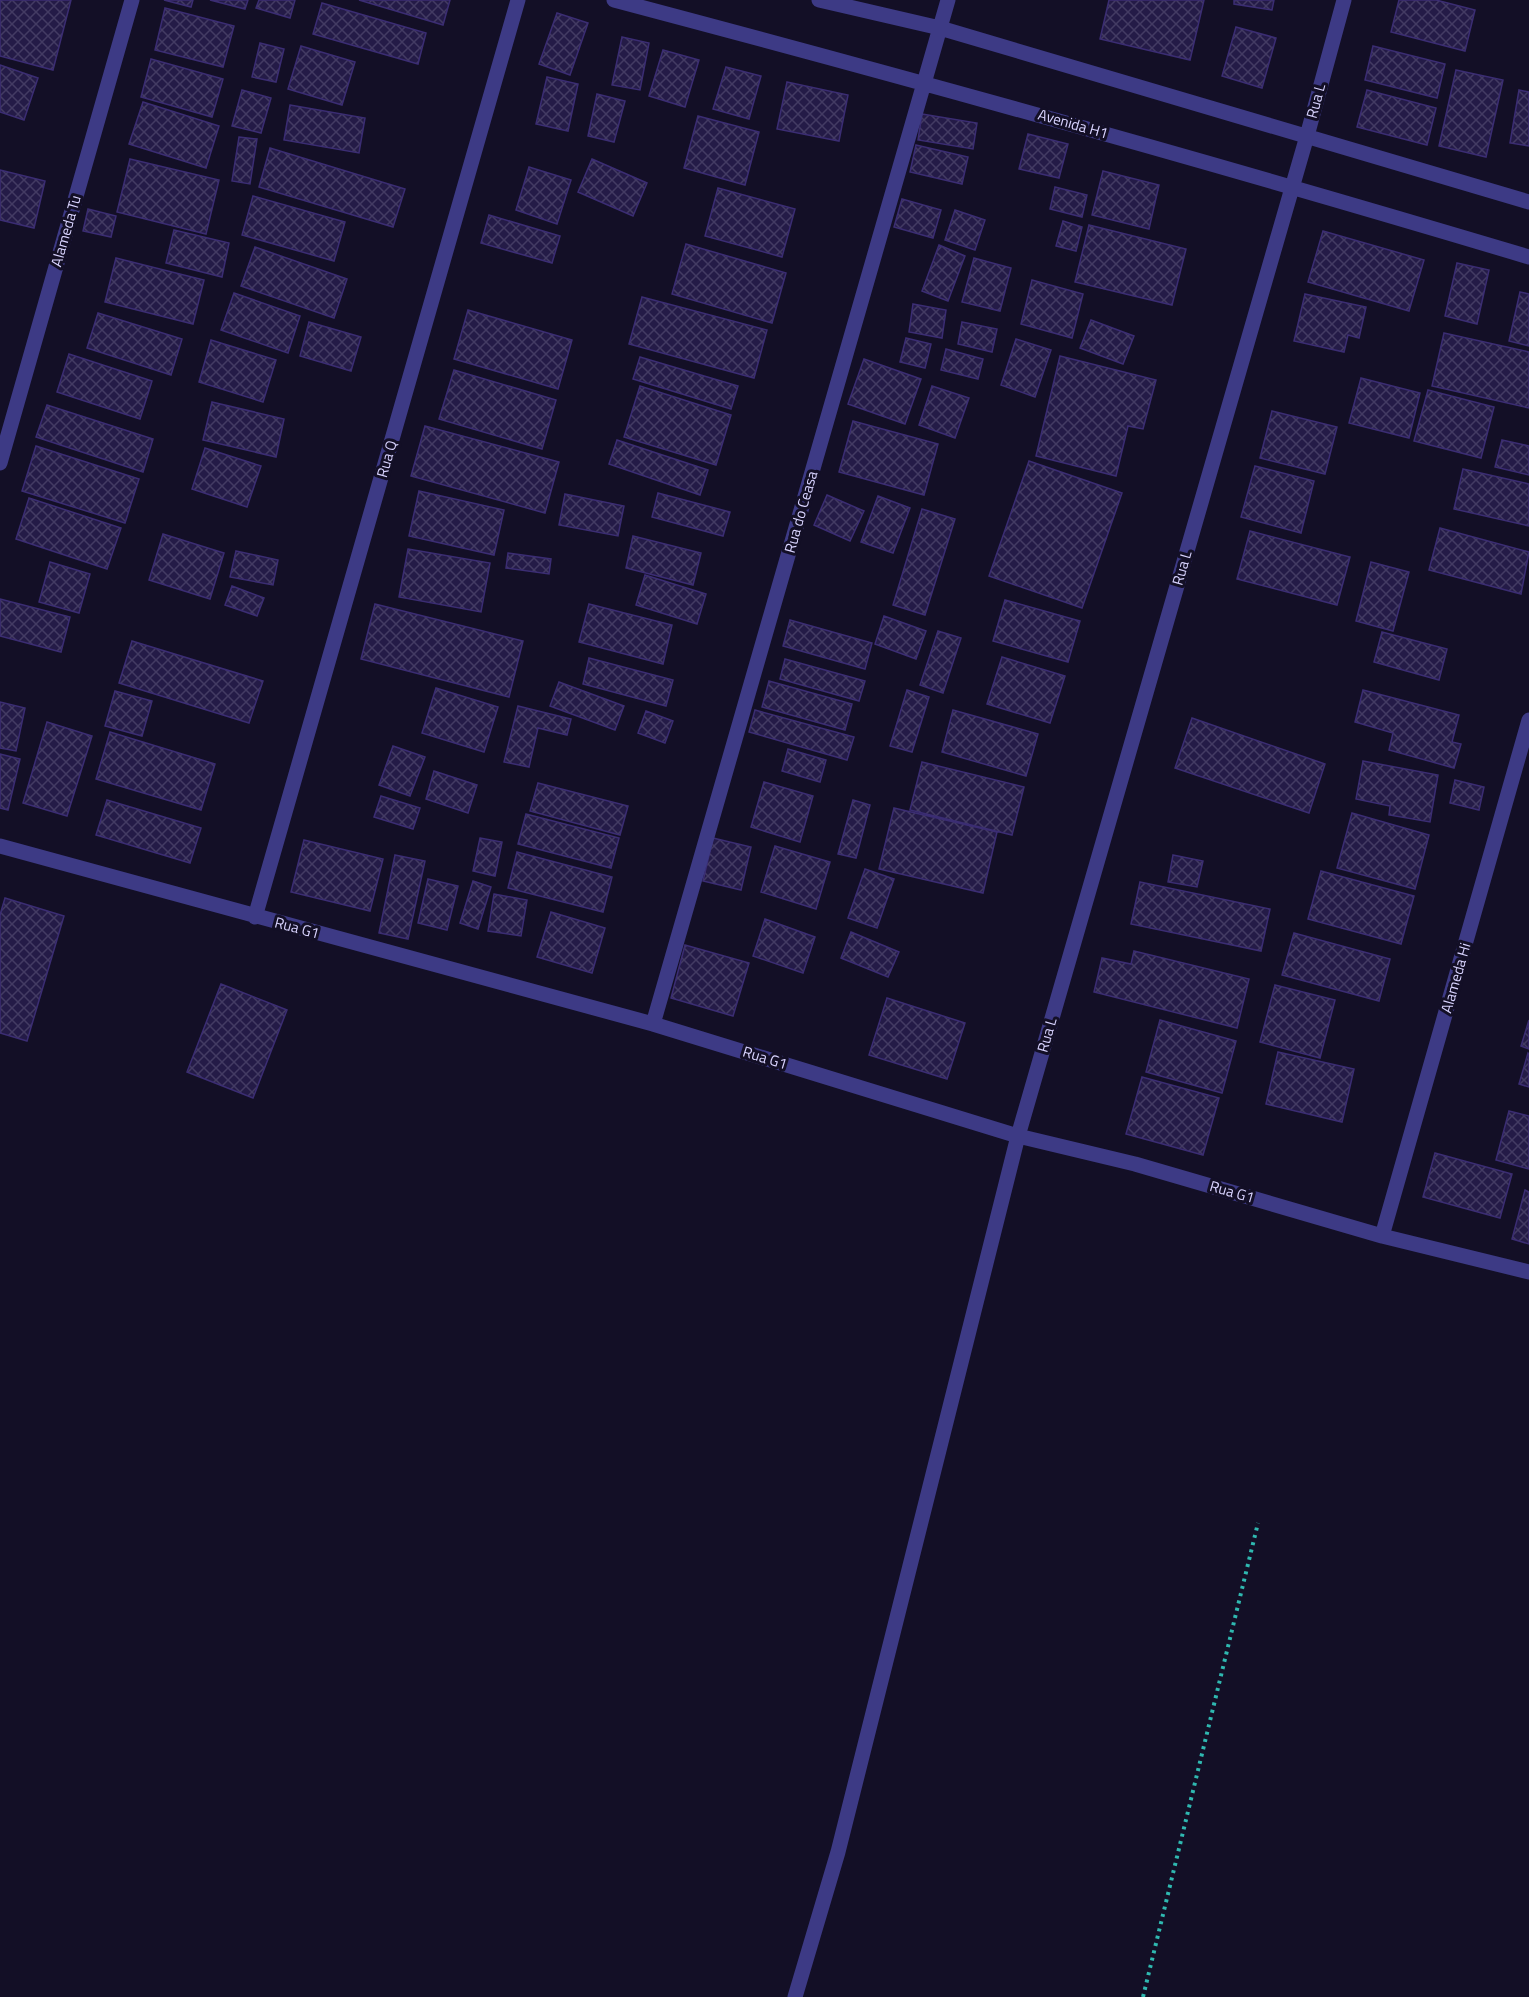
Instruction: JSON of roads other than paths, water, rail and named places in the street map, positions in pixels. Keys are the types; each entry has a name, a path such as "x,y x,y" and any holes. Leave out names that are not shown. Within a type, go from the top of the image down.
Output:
{"street":[{"name":"Alameda Tu","path":"0,463 132,0"},
{"name":"Rua Q","path":"255,917 518,0"},
{"name":"Avenida H1","path":"614,0 926,82 1292,186 1529,257"},
{"path":"819,0 940,28 1529,202"},
{"name":"Rua do Ceasa","path":"653,1024 948,0"},
{"name":"Rua L","path":"795,1997 841,1840 1018,1136 1307,136 1344,0"},
{"name":"Alameda Hi","path":"1382,1236 1529,720"},
{"name":"Rua G1","path":"0,846 653,1024 1018,1136 1135,1164 1382,1236 1529,1272"}]}
